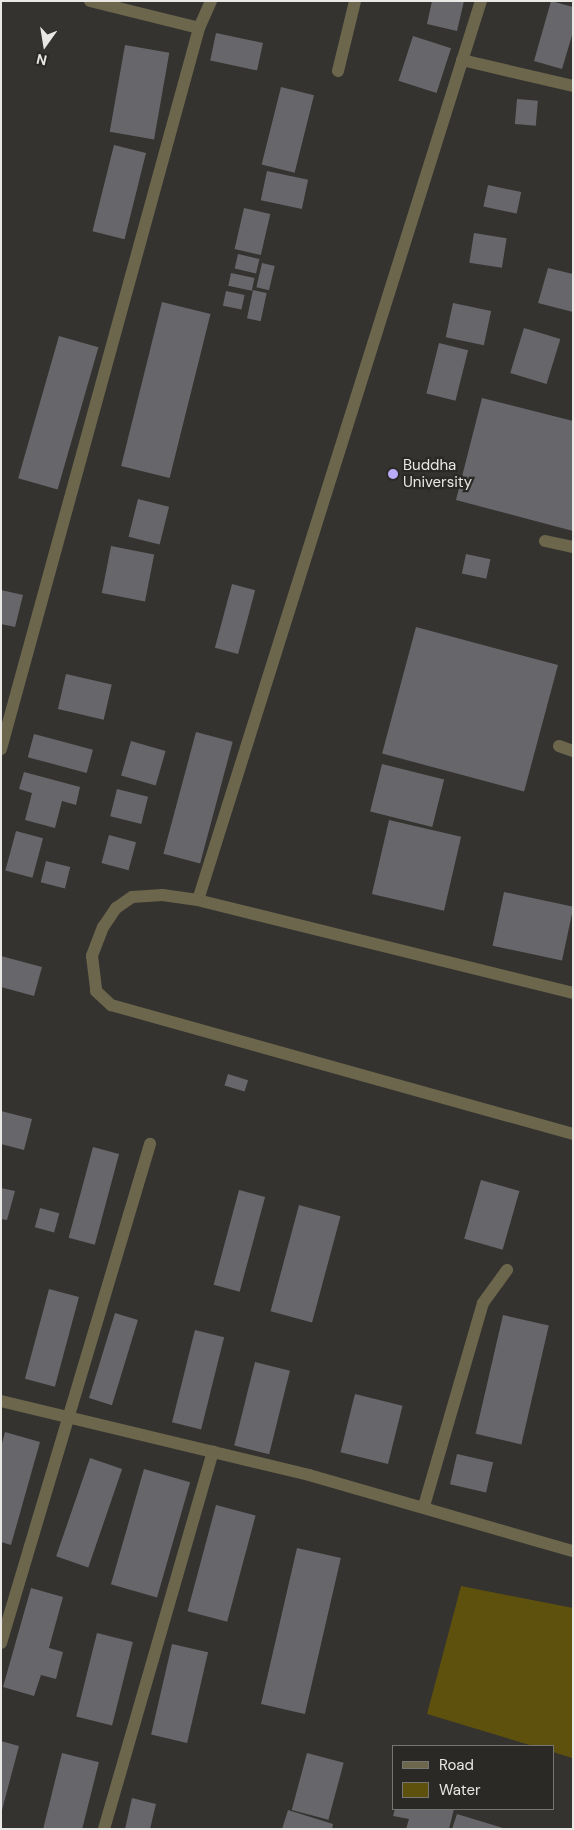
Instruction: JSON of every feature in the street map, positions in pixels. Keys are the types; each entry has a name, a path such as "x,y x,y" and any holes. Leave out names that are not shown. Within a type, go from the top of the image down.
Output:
{"street":[{"path":"90,1 199,28"},
{"path":"1,749 199,28 210,1"},
{"path":"338,71 355,1"},
{"path":"198,900 481,1"},
{"path":"462,60 573,86"},
{"path":"546,541 573,547"},
{"path":"559,746 573,751"},
{"path":"573,993 198,900 162,895 132,897 116,908 103,927 92,956 96,991 119,1007 573,1134"},
{"path":"1,1643 67,1416 150,1144"},
{"path":"424,1506 483,1303 507,1270"},
{"path":"1,1401 213,1451 424,1506 573,1551"},
{"path":"104,1829 213,1451"}],"water":[{"path":"461,1586 573,1608 572,1758 554,1752 554,1745 530,1745 427,1714"}],"building":[{"path":"432,1 464,1 457,31 427,24"},
{"path":"551,1 573,7 573,32 562,69 534,61"},
{"path":"216,33 263,43 257,70 210,60"},
{"path":"413,36 451,48 437,93 398,81"},
{"path":"125,45 169,53 154,139 110,132"},
{"path":"281,87 314,95 295,173 262,165"},
{"path":"517,99 538,101 536,126 515,124"},
{"path":"114,145 146,153 124,239 92,231"},
{"path":"267,171 308,180 302,209 261,200"},
{"path":"488,185 521,192 517,214 483,207"},
{"path":"244,208 270,214 261,255 235,249"},
{"path":"474,233 507,238 502,268 469,263"},
{"path":"238,254 259,259 256,274 235,269"},
{"path":"262,263 275,266 269,290 256,287"},
{"path":"548,268 573,274 573,312 538,303"},
{"path":"231,273 254,278 252,291 228,286"},
{"path":"253,290 267,293 261,321 247,318"},
{"path":"226,291 245,295 241,310 223,306"},
{"path":"162,302 211,314 170,478 121,466"},
{"path":"453,303 491,311 484,345 446,337"},
{"path":"524,328 560,339 547,384 510,373"},
{"path":"59,336 98,347 58,490 18,478"},
{"path":"439,343 468,350 456,401 426,393"},
{"path":"482,398 573,421 573,531 456,500"},
{"path":"138,499 169,507 160,545 129,537"},
{"path":"111,546 154,554 145,602 102,593"},
{"path":"466,554 490,559 486,579 462,574"},
{"path":"232,584 255,590 238,654 215,648"},
{"path":"1,590 23,595 15,627 1,624"},
{"path":"416,627 558,665 524,792 382,754"},
{"path":"66,674 112,685 104,720 58,709"},
{"path":"196,732 233,742 200,864 163,854"},
{"path":"34,734 93,750 87,773 28,757"},
{"path":"131,741 166,751 156,786 121,776"},
{"path":"382,764 444,779 432,827 370,812"},
{"path":"24,772 80,787 76,805 62,801 55,828 25,820 32,793 19,789"},
{"path":"117,789 148,797 141,824 110,816"},
{"path":"389,820 461,837 444,911 372,894"},
{"path":"16,831 43,838 32,878 5,871"},
{"path":"109,835 136,842 129,870 101,863"},
{"path":"46,861 70,867 65,888 41,882"},
{"path":"504,892 573,907 562,961 493,946"},
{"path":"1,956 42,967 34,996 1,987"},
{"path":"228,1074 248,1080 245,1092 224,1085"},
{"path":"1,1111 32,1119 24,1150 1,1144"},
{"path":"93,1147 119,1154 95,1245 69,1238"},
{"path":"481,1180 519,1191 503,1250 464,1239"},
{"path":"1,1188 15,1191 7,1220 1,1219"},
{"path":"239,1190 265,1197 240,1292 214,1285"},
{"path":"299,1205 341,1216 312,1322 271,1311"},
{"path":"40,1208 59,1213 54,1232 35,1227"},
{"path":"49,1289 79,1297 55,1387 25,1379"},
{"path":"115,1313 138,1320 112,1405 89,1398"},
{"path":"503,1315 549,1326 521,1444 476,1434"},
{"path":"195,1330 224,1337 201,1429 172,1422"},
{"path":"255,1362 290,1371 269,1454 234,1445"},
{"path":"355,1394 403,1406 388,1464 340,1452"},
{"path":"5,1432 40,1442 11,1545 1,1542 1,1447"},
{"path":"457,1454 493,1462 486,1493 450,1484"},
{"path":"90,1458 122,1469 88,1567 56,1556"},
{"path":"144,1469 190,1482 157,1598 111,1584"},
{"path":"216,1505 256,1516 227,1622 188,1611"},
{"path":"297,1548 341,1558 305,1714 261,1704"},
{"path":"31,1588 63,1597 49,1648 63,1652 56,1679 41,1675 34,1696 3,1687"},
{"path":"97,1633 133,1642 112,1725 76,1716"},
{"path":"172,1644 208,1652 187,1743 151,1735"},
{"path":"1,1741 19,1746 2,1810 1,1810"},
{"path":"62,1753 99,1762 82,1829 43,1829"},
{"path":"307,1753 344,1763 328,1820 292,1810"},
{"path":"132,1798 156,1804 150,1829 125,1829"},
{"path":"288,1810 333,1824 332,1829 282,1829"},
{"path":"395,1810 454,1810 449,1829 406,1829 409,1819 393,1816"},
{"path":"457,1814 503,1828 503,1829 452,1829"}],"place":[{"name":"Buddha University","path":"393,474"}]}
